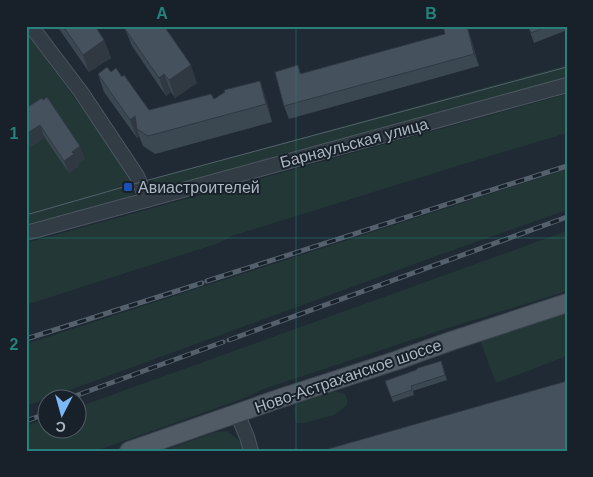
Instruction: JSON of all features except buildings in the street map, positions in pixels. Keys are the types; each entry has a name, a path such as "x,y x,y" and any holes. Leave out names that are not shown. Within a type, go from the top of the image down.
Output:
{"main road":[{"name":"Ново-Астраханское шоссе","path":"129,451 281,398 567,303"}],"street":[{"path":"31,26 81,92 138,176 147,200"},
{"name":"Барнаульская улица","path":"26,233 567,85"},
{"path":"237,413 251,451"}],"green space":[{"path":"26,31 132,178 134,192 130,197 26,225"},
{"path":"567,65 567,78 164,188 151,179"},
{"path":"567,94 567,133 232,236 219,243 26,305 26,243"},
{"path":"567,169 567,210 70,390 38,390 38,402 26,406 26,344"},
{"path":"567,231 567,291 261,390 250,396 96,451 26,451 26,426 38,421 38,440 88,440 88,403"},
{"path":"567,312 567,356 496,383 480,340"},
{"path":"331,392 344,394 347,398 347,405 334,415 304,423 296,423 294,410 297,403"},
{"path":"227,431 239,440 245,451 162,451 216,432"}],"tram line":[{"path":"26,215 567,67"}],"railway":[{"path":"207,281 567,166"},
{"path":"229,340 567,217"},
{"path":"26,339 202,283"},
{"path":"88,391 223,342"},
{"path":"26,421 38,417"}],"place":[{"name":"Авиастроителей","path":"128,187"}]}
